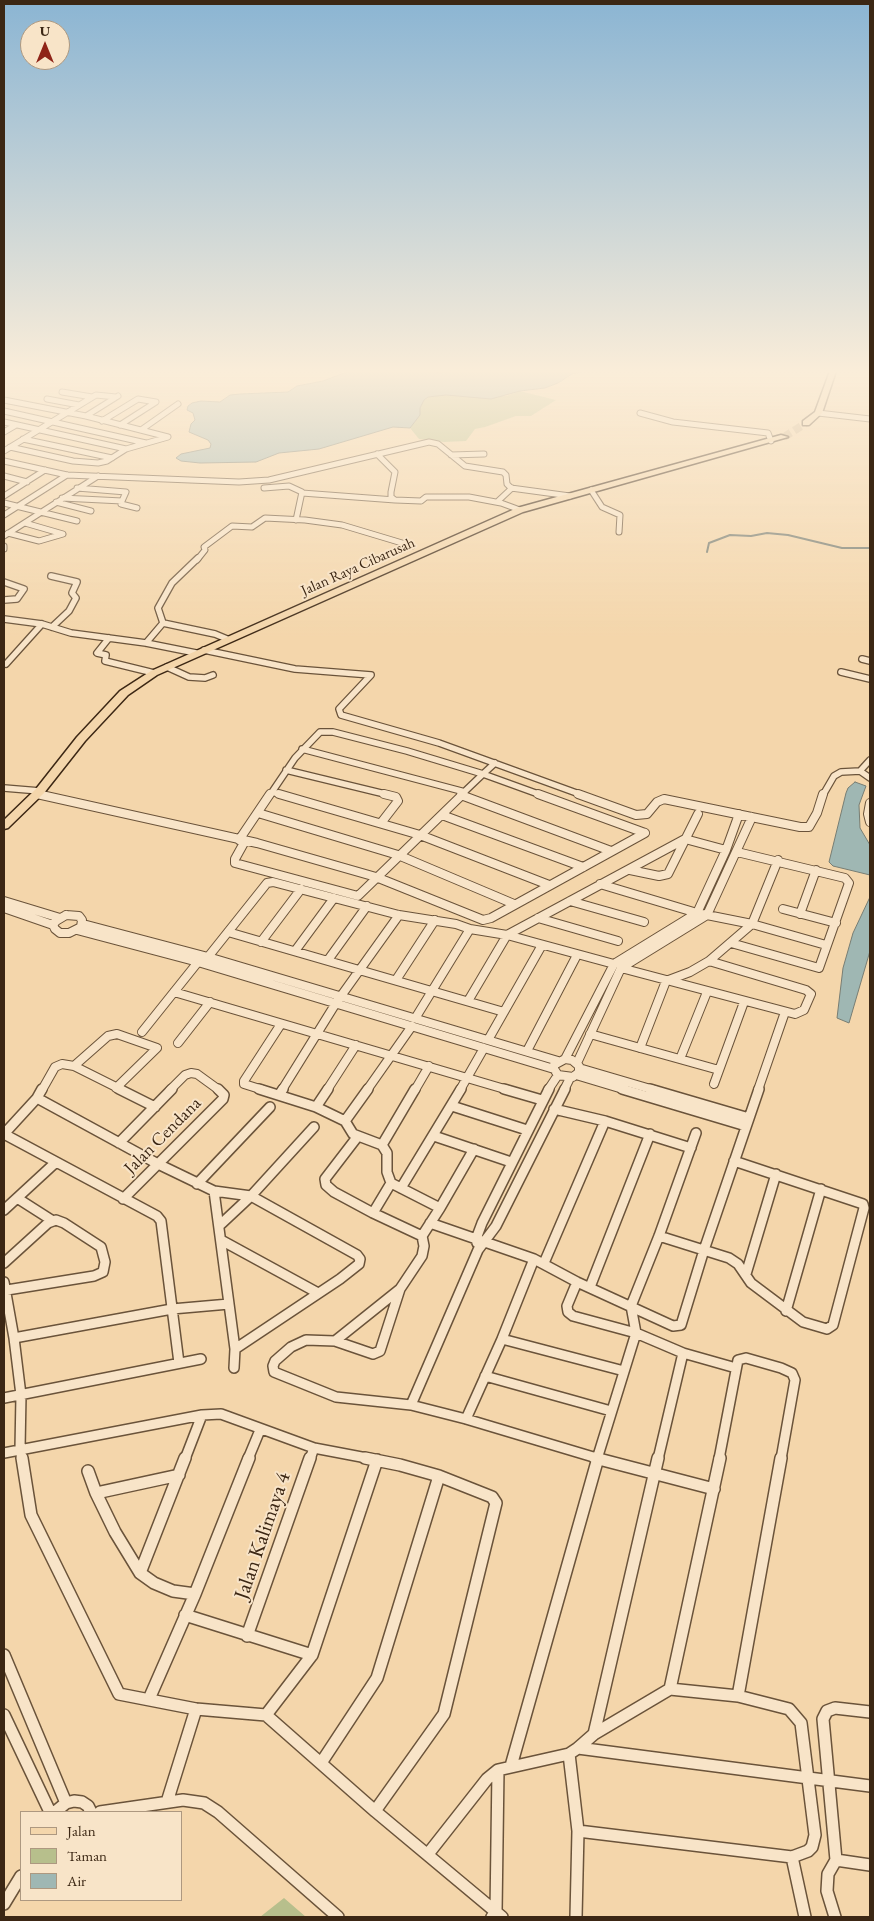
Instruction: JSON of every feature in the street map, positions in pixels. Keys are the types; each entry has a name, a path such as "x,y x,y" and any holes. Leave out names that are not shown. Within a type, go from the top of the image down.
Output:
{"main road":[{"name":"Jalan Raya Cibarusah","path":"4,826 38,793 81,739 124,693 154,673 520,510 699,461"}],"street":[{"path":"4,461 67,475 215,481 269,480 349,461"},
{"path":"72,461 98,463 105,461"},
{"path":"384,461 395,472 391,496 395,500"},
{"path":"459,461 469,467 503,472 506,475 507,484 512,488 570,496"},
{"path":"4,496 45,470"},
{"path":"4,515 67,475"},
{"path":"4,476 27,482"},
{"path":"6,535 98,476"},
{"path":"264,488 289,486 302,493 395,500 421,501 426,497 467,497 497,502 520,510"},
{"path":"77,488 125,490 126,492 121,504 137,508"},
{"path":"497,502 512,488"},
{"path":"4,489 12,491"},
{"path":"591,490 602,507 620,515 619,532"},
{"path":"296,520 302,493"},
{"path":"62,498 122,501"},
{"path":"56,502 91,511"},
{"path":"4,503 77,521"},
{"path":"163,623 158,611 158,605 178,575 205,551 204,547 232,526 252,526 265,518 337,523 412,546"},
{"path":"6,535 38,541 63,534 25,523"},
{"path":"51,576 77,582 72,593 76,596 71,607 52,627"},
{"path":"4,582 24,589 17,599 4,600"},
{"path":"4,619 42,624 71,633 146,643 295,668 371,675 339,709 341,715 440,743 636,815 647,814 657,802 664,798 800,827 809,827 817,813 824,791 834,776 841,772 860,771 870,778"},
{"path":"163,623 215,634 226,640"},
{"path":"146,643 163,623"},
{"path":"6,664 42,624"},
{"path":"109,638 97,653 106,655 104,661 154,673"},
{"path":"862,659 870,661"},
{"path":"167,667 189,677 205,678 213,675"},
{"path":"841,672 870,679"},
{"path":"4,788 38,793 242,840 376,877 483,920 645,833 484,774 407,751 332,732 320,732 302,749 258,813 242,840 240,853 234,859 235,863 355,896 359,895 376,877 398,855 442,815 463,794 484,774 495,763"},
{"path":"302,749 463,794 610,851"},
{"path":"860,771 870,760"},
{"path":"286,770 396,797 398,802 381,823"},
{"path":"272,792 420,835 549,885"},
{"path":"870,803 868,814 870,822"},
{"path":"258,813 398,855 514,904"},
{"path":"630,870 659,876 668,874 698,814"},
{"path":"410,1405 480,1244 511,1162 559,1066 618,966 697,913 726,850 738,814"},
{"path":"442,815 583,867"},
{"path":"480,1244 496,1226 554,1109 576,1071 618,966 707,914 752,817"},
{"path":"468,1001 507,935 685,839 726,850"},
{"path":"731,943 818,968 849,883 844,878 816,870 737,852"},
{"path":"640,1048 666,981 690,972 709,961 752,924 778,860"},
{"path":"800,914 816,870"},
{"path":"208,957 267,883 273,882 399,915 435,920 470,929 507,935 666,981 785,1012 800,1013 811,994 709,961"},
{"path":"600,884 697,913 752,924 826,945"},
{"path":"261,942 301,889"},
{"path":"296,951 334,898"},
{"path":"570,900 644,922"},
{"path":"4,901 60,918 73,915 79,916 83,924 208,957 416,1018 486,1044 527,1051 559,1066 576,1071"},
{"path":"328,960 367,906"},
{"path":"4,908 53,925 60,933 69,933 77,930 83,924"},
{"path":"783,909 836,923"},
{"path":"279,1095 336,1003 399,915"},
{"path":"53,925 60,918"},
{"path":"538,918 618,941"},
{"path":"396,980 435,920"},
{"path":"416,1018 470,929"},
{"path":"77,930 198,962 412,1026 486,1044 748,1122"},
{"path":"228,932 504,1012"},
{"path":"401,1188 452,1106 542,945"},
{"path":"527,1051 577,955"},
{"path":"142,1032 198,962"},
{"path":"174,992 542,1100"},
{"path":"680,1059 707,992"},
{"path":"178,1043 210,1002"},
{"path":"714,1084 744,1002"},
{"path":"430,1223 480,1244 544,1263 577,1282 673,1326 681,1325 704,1250 785,1012"},
{"path":"281,1024 244,1081 246,1086 316,1107 345,1121 348,1130 382,1145 387,1153 387,1172 391,1183 440,1208"},
{"path":"345,1121 412,1026"},
{"path":"74,1066 108,1036 117,1034 157,1048 158,1050 116,1088"},
{"path":"590,1034 719,1070"},
{"path":"316,1107 356,1045"},
{"path":"119,1143 155,1107 74,1066 62,1064 55,1067 37,1098 4,1134 157,1216 161,1221 179,1363"},
{"path":"382,1145 429,1066"},
{"name":"Jalan Cendana","path":"123,1199 223,1099 224,1095 197,1074 191,1073 185,1075 155,1107"},
{"path":"37,1098 198,1184 214,1191 251,1196 357,1255 360,1259 359,1264 234,1349"},
{"path":"452,1106 527,1130"},
{"path":"198,1184 270,1107"},
{"path":"554,1109 606,1121 691,1148"},
{"path":"544,1263 606,1121"},
{"path":"220,1225 251,1196 314,1127"},
{"path":"511,1766 611,1411 636,1333 631,1306 659,1236 696,1133"},
{"path":"590,1287 650,1134"},
{"path":"358,1136 325,1179 326,1186 373,1213 422,1236"},
{"path":"434,1136 511,1162"},
{"path":"474,1149 422,1236 424,1246 422,1256 400,1289 378,1352 370,1353 335,1341 306,1340 291,1347 275,1361 273,1366 274,1372 336,1397 410,1405 466,1419 598,1459 714,1488"},
{"path":"659,1236 729,1258 738,1264 751,1283 786,1312 803,1322 820,1328 827,1329 833,1325 864,1208 863,1204 856,1200 734,1161"},
{"path":"4,1210 54,1162"},
{"path":"746,1274 776,1174"},
{"path":"373,1213 391,1183"},
{"path":"786,1312 821,1189"},
{"path":"214,1191 222,1240 234,1349 234,1368"},
{"path":"17,1198 52,1221 64,1223 95,1242 101,1247 105,1262 103,1272 94,1276 5,1286 21,1395 20,1449 31,1515 119,1694 196,1710 266,1715 374,1811 428,1854 497,1915"},
{"path":"4,1263 52,1221"},
{"path":"222,1240 318,1293"},
{"path":"466,1419 502,1339 534,1259"},
{"path":"577,1282 568,1306 568,1312 573,1316 636,1333 683,1353 736,1368"},
{"path":"335,1341 400,1289"},
{"path":"14,1338 172,1309 228,1304"},
{"path":"502,1339 624,1371"},
{"path":"594,1734 683,1353"},
{"path":"670,1688 714,1488 736,1368 738,1360 746,1358 781,1368 792,1373 795,1380 738,1696"},
{"path":"4,1398 201,1359"},
{"path":"485,1376 611,1411"},
{"path":"4,1453 202,1415 222,1414 260,1430 314,1448 377,1460 439,1476 492,1497 496,1503 444,1714 374,1811"},
{"path":"140,1573 202,1415"},
{"path":"149,1699 195,1594 260,1430"},
{"name":"Jalan Kalimaya 4","path":"247,1636 314,1448"},
{"path":"266,1715 312,1656 377,1460"},
{"path":"88,1471 115,1532 140,1573 173,1591 195,1594"},
{"path":"96,1492 179,1475"},
{"path":"321,1763 377,1678 439,1476"},
{"path":"185,1615 312,1656"},
{"path":"4,1654 66,1803"},
{"path":"574,1751 594,1734 670,1688 738,1696 789,1709 801,1724 814,1842 808,1851 792,1857 578,1831"},
{"path":"835,1917 827,1892 826,1882 836,1860 823,1720 827,1711 835,1708 870,1712"},
{"path":"167,1802 196,1710"},
{"path":"4,1715 50,1811"},
{"path":"574,1751 578,1831 577,1917"},
{"path":"428,1854 487,1779 498,1770 574,1751 870,1786"},
{"path":"497,1915 498,1770"},
{"path":"107,1811 183,1800 204,1804 218,1812 338,1917"},
{"path":"56,1811 66,1803 74,1801 82,1802 88,1806 90,1811"},
{"path":"792,1857 805,1917"},
{"path":"836,1860 870,1865"},
{"path":"4,1904 20,1878"}],"green space":[{"path":"284,1898 306,1917 260,1917"}],"water":[{"path":"180,461 259,461 200,463"},
{"path":"855,782 866,786 859,805 860,828 870,845 870,875 833,866 829,862 846,793 848,788"},
{"path":"870,897 870,951 849,1023 837,1018 843,968 853,933"}],"waterway":[{"path":"707,552 709,543 730,535 751,536 767,533 788,535 842,548 870,548"}]}
